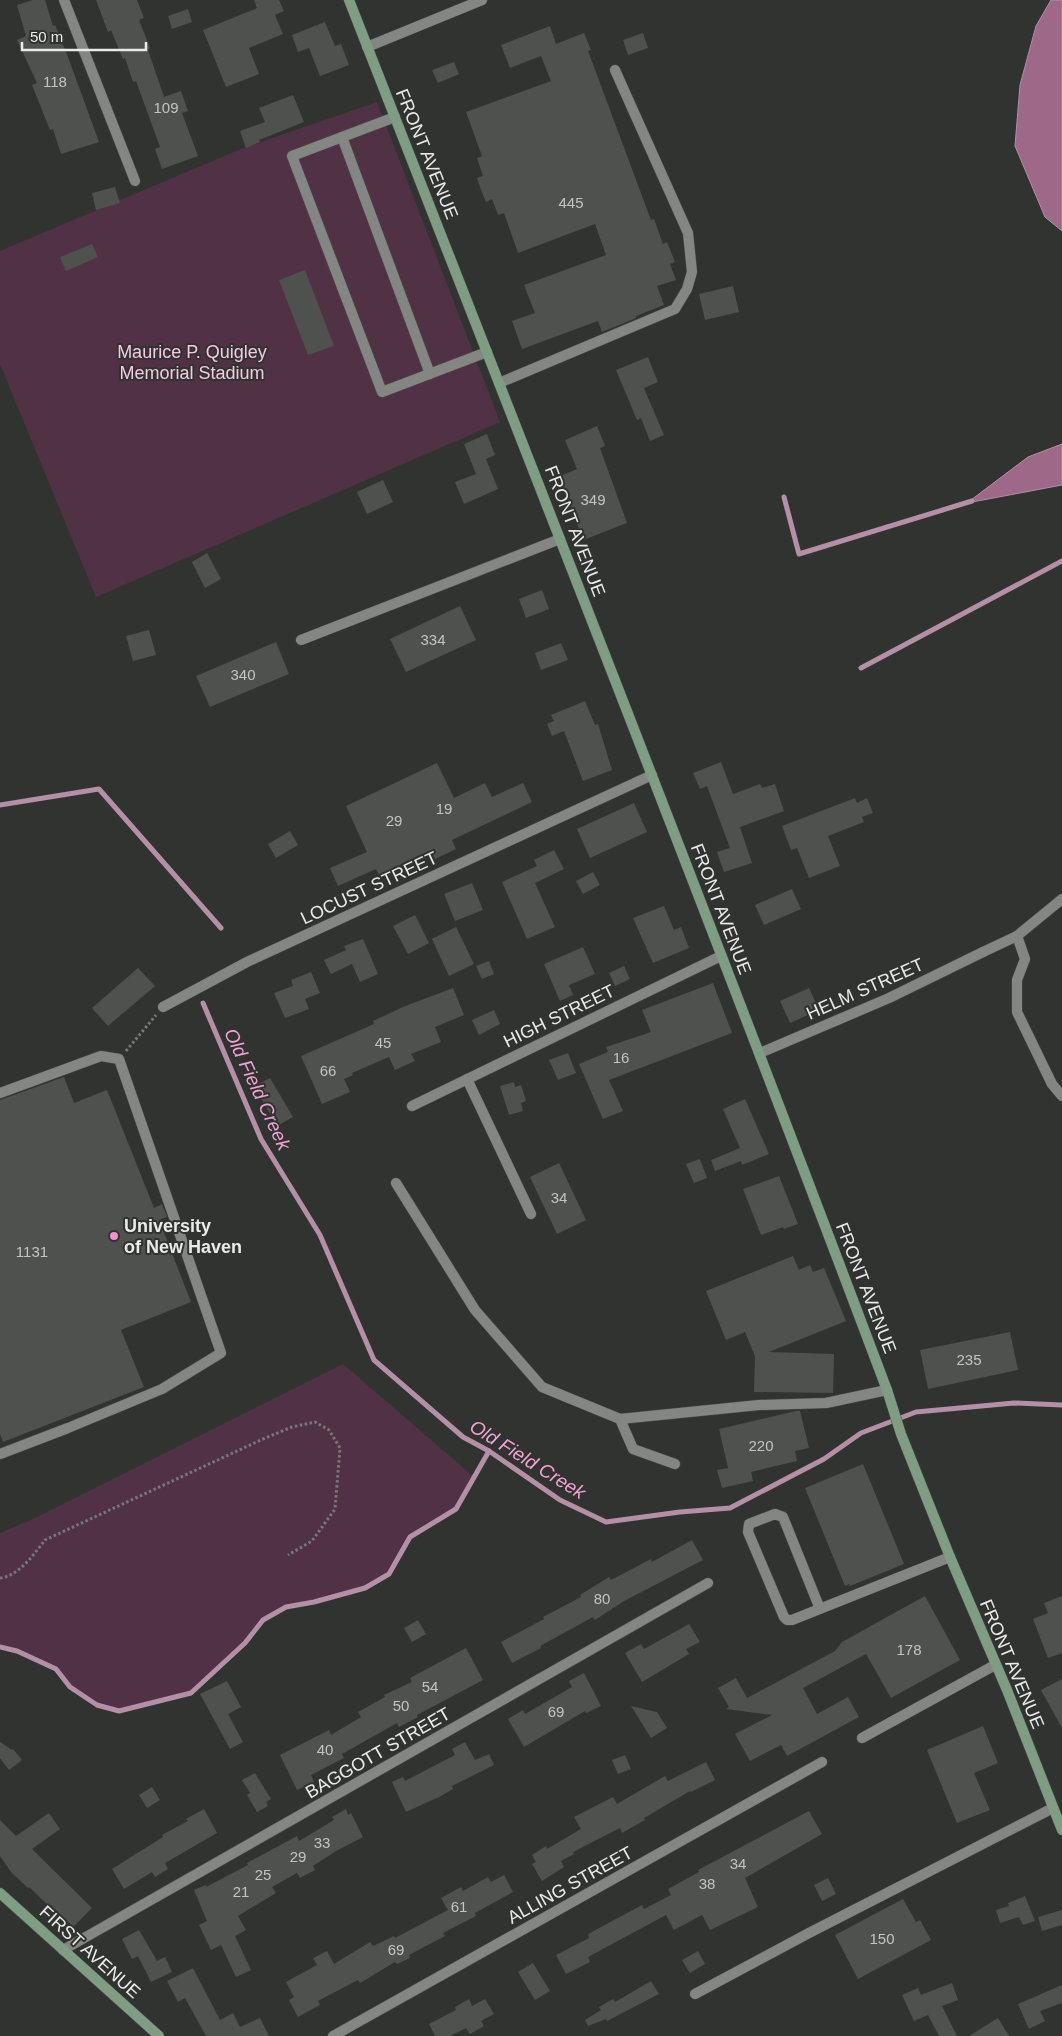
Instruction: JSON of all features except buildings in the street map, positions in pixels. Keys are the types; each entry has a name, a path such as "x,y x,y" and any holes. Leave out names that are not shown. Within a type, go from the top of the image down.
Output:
{"street":[{"path":"64,0 135,181"},
{"name":"FRONT AVENUE","path":"349,0 760,1053 887,1390 901,1434 950,1557 1007,1690 1062,1830"},
{"path":"367,47 482,0"},
{"path":"499,383 676,309 687,290 692,272 688,233 615,70"},
{"path":"395,117 292,156 382,392 487,352"},
{"path":"342,137 430,374"},
{"path":"302,640 560,539"},
{"name":"LOCUST STREET","path":"163,1007 247,962 652,775"},
{"name":"HELM STREET","path":"760,1053 889,998 1017,936 1062,899"},
{"path":"1017,936 1025,959 1017,980 1016,1012 1052,1084 1062,1096"},
{"name":"HIGH STREET","path":"412,1106 721,956"},
{"path":"0,1093 101,1056 119,1059 221,1353 162,1389 0,1454"},
{"path":"467,1079 532,1214"},
{"path":"396,1183 475,1310 542,1387 620,1419 760,1405 826,1403 887,1390"},
{"path":"620,1419 633,1449 675,1464"},
{"path":"820,1609 782,1517 775,1514 749,1524 748,1532 785,1619 792,1620 820,1609 950,1557"},
{"name":"BAGGOTT STREET","path":"62,1950 708,1583"},
{"path":"862,1738 995,1665"},
{"name":"ALLING STREET","path":"334,2036 822,1762"},
{"path":"695,1994 818,1928 1053,1808"},
{"name":"FIRST AVENUE","path":"0,1893 159,2036"}],"path":[{"path":"119,1059 163,1007"},
{"path":"0,1578 6,1577 28,1561 45,1540 292,1426 315,1422 329,1430 340,1448 335,1509 312,1541 288,1555"}],"green space":[{"name":"Maurice P. Quigley Memorial Stadium","path":"377,102 500,422 96,597 0,364 0,251 241,149"},
{"path":"343,1364 474,1477 456,1509 410,1537 389,1574 365,1588 314,1602 286,1607 263,1620 245,1643 191,1693 119,1711 97,1705 70,1687 56,1669 17,1651 0,1647 0,1533 31,1520"}],"shaded area":[{"path":"1051,0 1062,0 1062,231 1045,217 1015,146 1020,85 1036,26"},
{"path":"1062,444 1062,485 967,503 1028,457"}],"waterway":[{"path":"784,497 799,554 972,501"},
{"path":"861,668 1062,561"},
{"name":"Old Field Creek","path":"0,805 99,789 221,928"},
{"name":"Old Field Creek","path":"203,1003 261,1139 320,1235 374,1360 463,1437 489,1451 560,1500 606,1522 680,1512 730,1508 824,1459 861,1433 916,1412 1014,1403 1062,1405"},
{"path":"0,1647 17,1651 56,1669 70,1687 97,1705 119,1711 191,1693 245,1643 263,1620 286,1607 314,1602 365,1588 389,1574 410,1537 456,1509 489,1451"}],"place":[{"name":"University of New Haven","path":"114,1236"}]}
